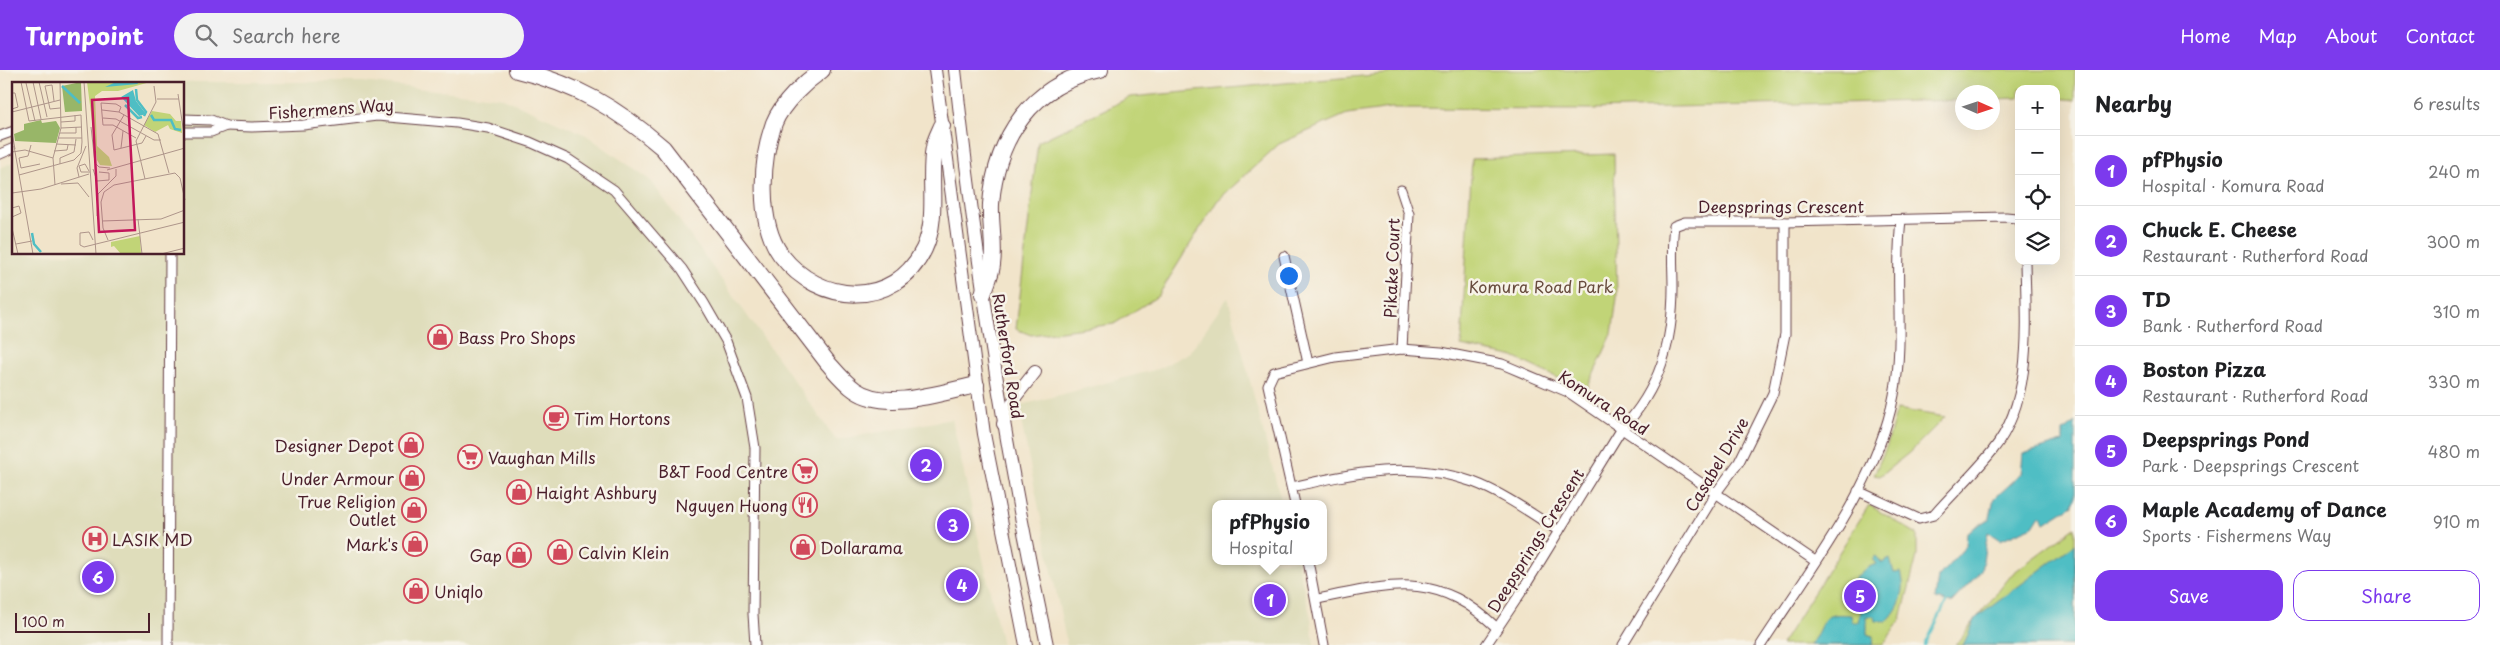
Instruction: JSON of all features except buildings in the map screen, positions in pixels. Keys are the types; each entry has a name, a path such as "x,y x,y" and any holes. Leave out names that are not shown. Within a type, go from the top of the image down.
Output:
{"highway":[{"path":"517,70 546,77 590,95 634,123 663,148 828,363 856,391 868,396 890,400 916,398 976,385"},
{"path":"822,70 802,84 774,121 766,157 763,196 769,228 780,253 797,274 822,288 849,295 877,292 906,275 924,248 930,224 934,147 942,126"},
{"path":"983,294 992,265 991,204 994,180 1000,156 1011,131 1024,113 1044,94 1059,84 1083,74 1100,70"}],"main road":[{"name":"Rutherford Road","path":"955,70 995,375 1047,645"},
{"path":"935,71 976,385 1026,645"},
{"path":"1003,424 1016,396 1035,372"},
{"path":"976,385 995,375"}],"street":[{"name":"Fishermens Way","path":"185,119 211,120 226,126 285,126 377,116 457,123 488,128 530,142 568,158 614,190 682,269 704,303 726,341 747,398 755,448 753,608 755,645"},
{"name":"Fishermens Way","path":"185,132 211,132 226,126"},
{"path":"0,136 12,132"},
{"path":"0,154 12,149"},
{"name":"Pikake Court","path":"1400,190 1410,214 1402,349"},
{"name":"Deepsprings Crescent","path":"1486,645 1621,430 1635,412 1658,375 1670,339 1673,315 1674,226 1685,222 1785,222 2006,217 2016,218 2018,220"},
{"path":"1761,645 1866,479 1882,439 1894,396 1900,355 1901,220"},
{"name":"Casabel Drive","path":"1623,645 1716,493 1739,462 1756,430 1774,386 1785,334 1785,222"},
{"path":"168,645 170,255"},
{"path":"1284,256 1308,363"},
{"path":"1858,491 1919,519 1934,515 1994,448 2015,410 2026,364 2025,265"},
{"name":"Komura Road","path":"1294,500 1268,385 1274,372 1335,357 1402,349 1474,357 1526,373 1568,392 1815,561"},
{"path":"1292,487 1379,469 1440,474 1473,482 1520,506 1559,531"},
{"path":"1309,565 1317,598 1324,645"},
{"path":"1317,598 1400,584 1427,587 1454,597 1476,609 1497,628"}],"shaded area":[{"path":"185,82 363,82 503,98 586,135 651,181 836,440 952,419 1002,645 0,645 0,168 12,163 12,255 185,255"},
{"path":"1228,297 1281,500 1212,500 1212,565 1298,565 1311,618 1314,645 1067,645 1018,406 1158,369 1190,352"}],"green space":[{"path":"1429,70 2075,70 2075,100 2060,98 2060,85 2015,85 2015,98 2000,99 2000,85 1955,85 1955,100 1590,109 1391,108 1347,114 1279,144 1217,201 1158,296 1114,324 1031,335 1016,329 1038,142 1130,97"},
{"name":"Komura Road Park","path":"1614,154 1617,298 1612,334 1586,391 1511,356 1461,346 1472,159"},
{"path":"1897,409 1945,417 1910,452 1880,476 1874,475 1887,445"},
{"path":"1869,505 1917,534 1917,556 1901,619 1883,645 1781,645"},
{"path":"2075,527 2075,645 1955,645 2013,573"}],"water":[{"path":"2075,422 2075,499 2073,505 2045,523 2040,515 2033,526 2000,540 1988,532 1981,571 1951,603 1935,599 1938,577 1966,546 1967,532 1990,518 1994,499 2021,474 2023,454 2063,442 2063,431"},
{"path":"2075,544 2075,645 1963,645 1976,618"},
{"path":"1876,556 1882,563 1890,559 1894,573 1901,572 1903,592 1896,611 1887,621 1875,621 1874,616 1867,616 1867,634 1874,636 1873,645 1810,645 1824,620 1828,617 1840,614 1851,615 1852,622 1859,622 1861,611 1853,604 1849,588 1860,573 1876,564 1872,559"}],"waterway":[{"path":"1925,645 1947,601"}],"place":[{"name":"Bass Pro Shops","path":"440,337"},
{"name":"Tim Hortons","path":"556,418"},
{"name":"Designer Depot","path":"411,445"},
{"name":"Vaughan Mills","path":"470,457"},
{"name":"Chuck E. Cheese","path":"926,465"},
{"name":"B&T Food Centre","path":"805,471"},
{"name":"Under Armour","path":"412,478"},
{"name":"Haight Ashbury","path":"519,492"},
{"name":"Nguyen Huong","path":"805,505"},
{"name":"True Religion Outlet","path":"414,510"},
{"name":"TD","path":"953,525"},
{"name":"LASIK MD","path":"95,539"},
{"name":"Mark's","path":"415,544"},
{"name":"Dollarama","path":"803,547"},
{"name":"Calvin Klein","path":"560,552"},
{"name":"Gap","path":"519,555"},
{"name":"Maple Academy of Dance","path":"98,577"},
{"name":"Boston Pizza","path":"962,585"},
{"name":"Uniqlo","path":"416,591"},
{"name":"Deepsprings Pond","path":"1860,596"},
{"name":"pfPhysio","path":"1270,600"}]}
